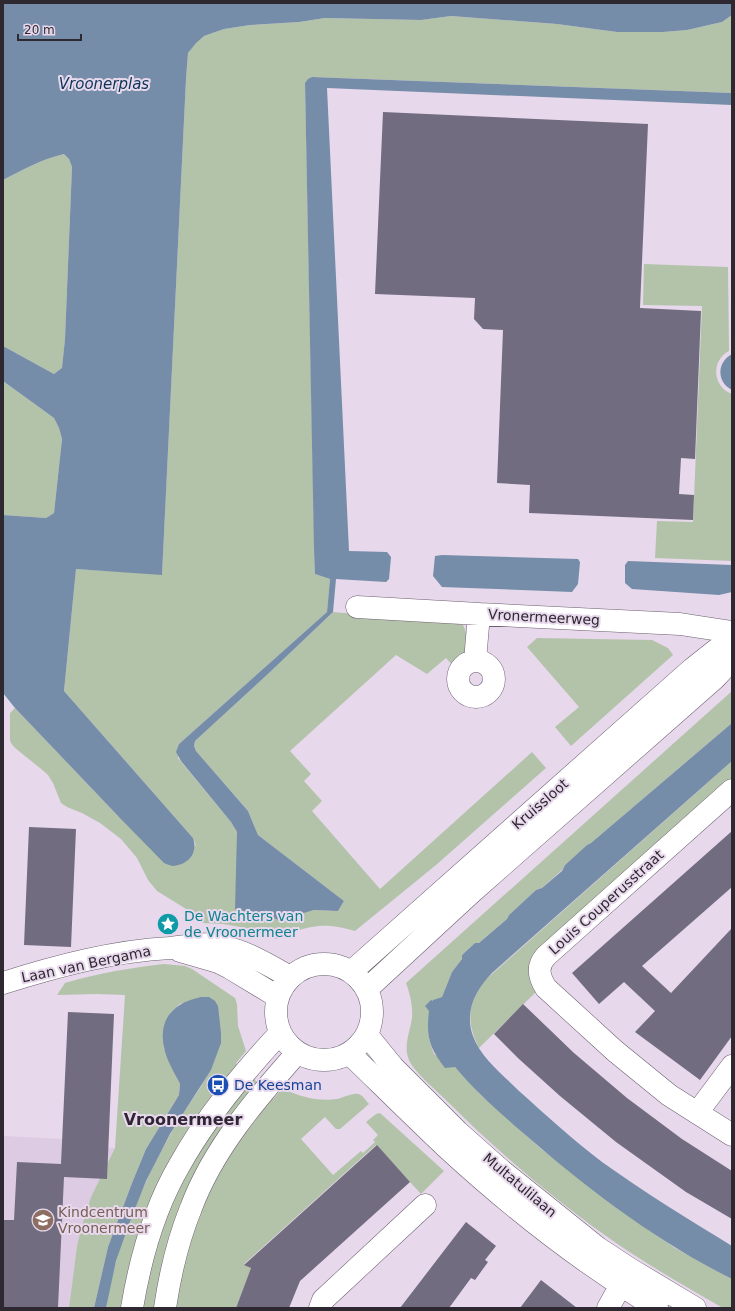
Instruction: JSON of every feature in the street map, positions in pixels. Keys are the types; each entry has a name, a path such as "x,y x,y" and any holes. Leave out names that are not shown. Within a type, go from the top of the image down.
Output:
{"street":[{"name":"Vronermeerweg","path":"356,607 680,624 732,632"},
{"path":"475,661 479,614"},
{"name":"Kruissloot","path":"352,971 692,669 716,650 732,642"},
{"name":"Kruissloot","path":"367,989 478,887 715,678 732,660"},
{"name":"Louis Couperusstraat","path":"732,790 546,956 540,964 539,970 540,977 546,988 615,1051 669,1096 732,1135"},
{"name":"Laan van Bergama","path":"3,983 104,957 143,950 203,944 227,947 256,958 290,977"},
{"name":"Laan van Bergama","path":"170,948 218,962 278,997"},
{"path":"327,964 352,971 367,989 372,1000 372,1024 367,1036 350,1054 340,1058 322,1061 297,1053 280,1033 276,1008 278,997 283,986 290,977 305,969 327,964"},
{"path":"132,1308 142,1261 158,1213 178,1167 201,1129 227,1093 280,1033"},
{"name":"Multatulilaan","path":"367,1036 393,1067 458,1132 502,1171 598,1248 657,1308"},
{"path":"165,1308 174,1261 182,1233 191,1207 208,1172 231,1134 247,1112 297,1053"},
{"name":"Multatulilaan","path":"350,1054 492,1188 549,1234 625,1277 695,1308"},
{"path":"697,1113 732,1066"},
{"path":"320,1308 323,1300 425,1205"},
{"path":"608,1308 625,1277"}],"shaded area":[{"name":"Kindcentrum Vroonermeer","path":"3,1136 62,1139 62,1146 115,1148 91,1197 81,1229 77,1246 69,1308 3,1308"}],"green space":[{"path":"732,15 732,93 312,77 305,83 315,574 330,579 327,612 179,744 178,758 231,822 237,832 238,846 302,913 314,910 338,911 344,901 258,835 248,811 196,751 194,746 195,741 333,612 454,623 463,625 466,631 467,647 465,652 453,666 446,658 427,674 396,655 290,751 311,774 304,781 322,801 312,811 380,889 532,752 546,768 436,865 355,931 333,926 315,926 276,939 252,929 223,924 203,923 199,917 157,891 148,880 137,858 121,839 100,823 61,803 48,775 13,746 10,741 10,713 15,708 118,816 196,846 193,838 64,691 76,569 162,574 188,53 195,43 204,36 224,29 325,18 421,20 451,16 557,24 617,32 663,32 687,30 722,22"},
{"path":"64,154 69,159 72,167 65,339 62,369 54,374 3,346 3,180 40,162"},
{"path":"644,264 728,267 729,351 723,355 719,361 716,373 721,386 725,391 732,394 732,561 655,558 657,521 693,522 702,306 643,305"},
{"path":"3,381 54,418 59,428 62,439 54,513 46,518 3,515"},
{"path":"537,638 652,640 668,648 673,655 571,746 555,727 579,707 527,647"},
{"path":"732,691 732,723 587,845 542,888 536,890 509,915 507,919 479,943 475,943 462,955 462,959 452,972 442,997 434,1000 428,1021 428,1033 434,1054 455,1067 482,1096 540,1148 616,1207 675,1248 732,1279 732,1308 723,1308 671,1278 596,1229 509,1159 420,1075 411,1065 407,1055 407,1044 412,1014 411,1000 406,983"},
{"path":"732,761 732,780 543,948 538,990 479,1048 472,1030 470,1014 474,999 483,982"},
{"path":"164,964 185,966 192,969 235,998 237,1004 238,1026 246,1051 236,1063 241,1068 211,1104 122,1308 106,1308 110,1286 122,1241 139,1197 159,1155 206,1077 215,1057 181,1003 171,1012 164,1025 164,1048 180,1084 179,1095 146,1149 132,1183 108,1247 94,1308 69,1308 77,1246 81,1229 91,1197 115,1148 125,995 57,995 65,983 114,971"},
{"path":"252,1077 260,1085 243,1107 156,1308 143,1308 157,1239 184,1171"},
{"path":"282,1089 302,1096 322,1100 337,1099 358,1094 369,1104 340,1129 336,1129 325,1117 301,1139 333,1175 361,1151 363,1153 375,1142 373,1140 378,1135 366,1122 376,1114 380,1113 444,1171 421,1194 376,1145 244,1264 251,1268 236,1308 172,1308 174,1288 212,1177 268,1095 273,1099"}],"water":[{"name":"Vroonerplas","path":"3,3 732,3 732,15 722,22 687,30 663,32 617,32 557,24 451,16 421,20 325,18 224,29 204,36 188,53 162,575 76,569 64,691 193,838 194,848 191,857 179,865 174,866 164,863 15,708 3,693 3,515 46,518 54,513 62,439 54,418 3,381 3,346 54,374 62,368 65,339 72,167 69,159 64,154 40,162 3,180"},
{"path":"312,77 732,93 732,105 327,88 349,551 387,552 391,557 389,579 386,582 336,579 333,612 195,741 194,746 196,751 248,811 258,835 344,901 338,911 314,910 280,920 235,909 237,832 231,822 181,761 176,752 179,744 327,612 330,579 315,574 314,549 305,83"},
{"path":"732,354 732,390 723,382 720,372 723,362"},
{"path":"435,556 578,559 580,562 578,584 572,592 442,587 433,576"},
{"path":"628,561 732,565 732,592 719,595 632,589 625,583 625,565"},
{"path":"732,723 732,761 492,973 481,986 473,1002 470,1018 473,1036 487,1059 519,1091 591,1154 666,1205 732,1246 732,1279 676,1248 622,1212 546,1153 479,1093 455,1067 445,1068 432,1048 428,1028 429,1011 425,1006 431,1000 433,1001 442,997 452,972 462,959 462,955 475,943 479,943 507,919 509,915 536,890 542,888 562,871 565,865 587,845"},
{"path":"201,997 209,997 215,1001 218,1006 221,1043 211,1070 170,1134 146,1181 116,1261 106,1308 94,1308 108,1247 132,1183 146,1149 179,1095 180,1084 165,1052 163,1028 170,1013 176,1008 183,1003"}],"building":[{"path":"383,112 648,124 640,308 701,311 695,459 681,458 679,494 694,495 693,520 529,513 530,485 497,483 503,330 483,329 474,319 475,298 375,294"},
{"path":"29,827 76,829 71,947 24,945"},
{"path":"732,831 732,887 642,966 671,993 732,928 732,1036 700,1080 635,1032 655,1011 624,982 599,1004 572,973"},
{"path":"523,1004 574,1053 627,1098 682,1139 732,1171 732,1219 686,1192 616,1142 560,1096 494,1034"},
{"path":"68,1012 114,1014 107,1179 64,1177 58,1308 3,1308 3,1220 14,1220 17,1162 61,1164"},
{"path":"377,1145 410,1182 300,1281 289,1308 236,1308 251,1268 244,1265"},
{"path":"466,1222 496,1246 485,1260 488,1262 475,1280 471,1278 449,1308 400,1308"},
{"path":"541,1280 577,1308 520,1308"}],"place":[{"name":"De Wachters van de Vroonermeer","path":"168,924"},
{"name":"De Keesman","path":"218,1085"},
{"name":"Kindcentrum Vroonermeer","path":"43,1220"}],"district":[{"name":"Vroonermeer","path":"183,1119"}]}
